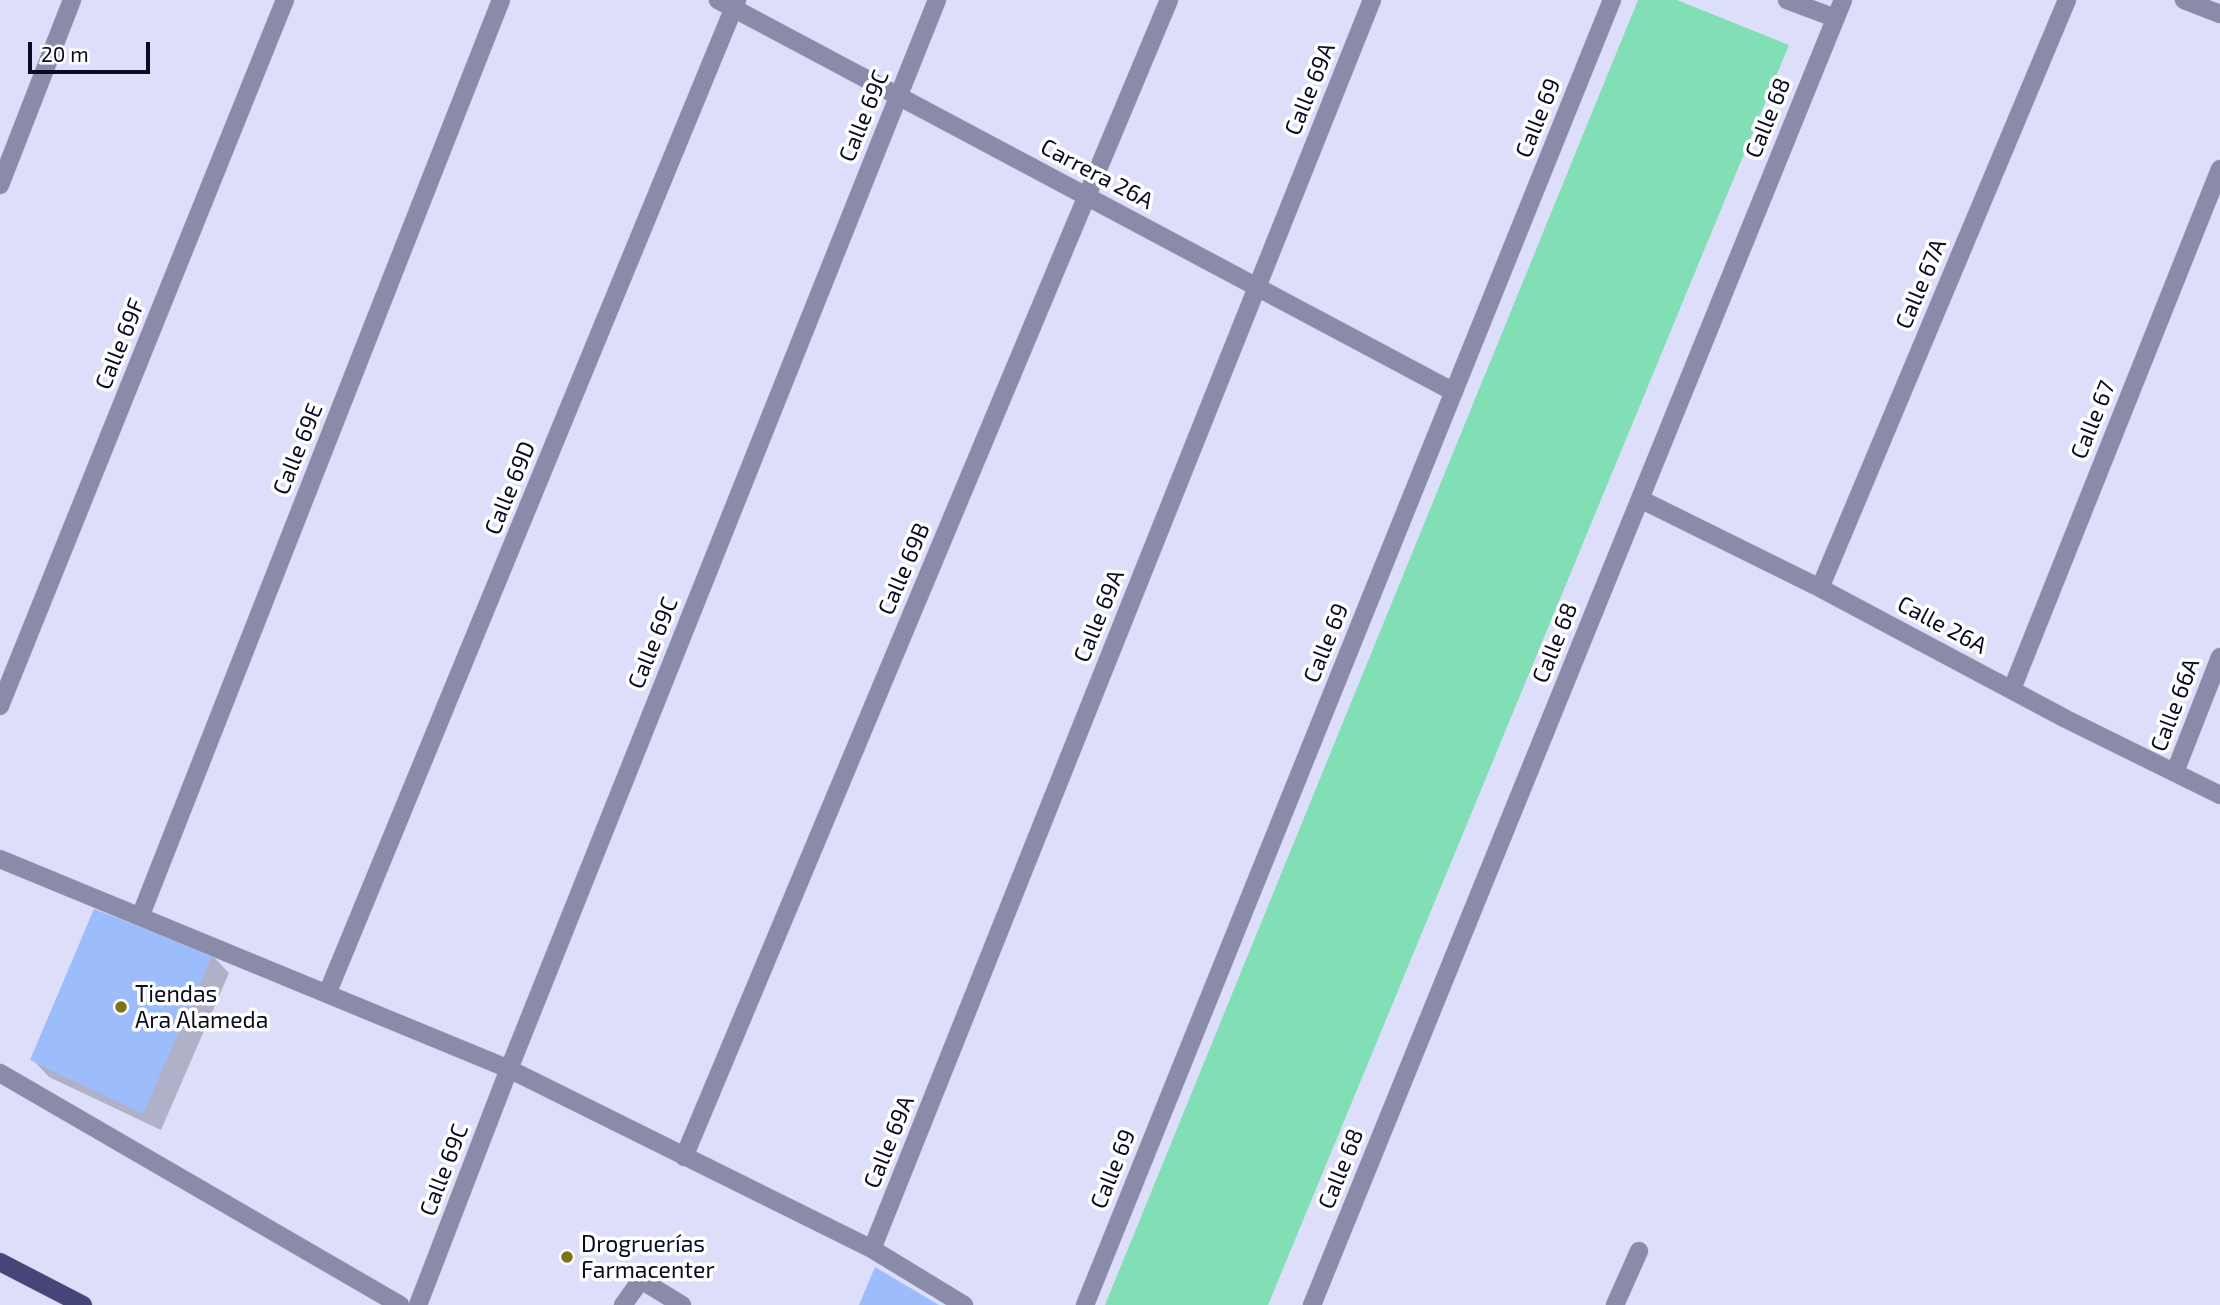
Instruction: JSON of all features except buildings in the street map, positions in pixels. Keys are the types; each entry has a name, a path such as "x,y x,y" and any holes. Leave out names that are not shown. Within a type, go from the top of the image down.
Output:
{"main road":[{"path":"0,1262 83,1305"}],"street":[{"path":"0,185 6,152 72,0"},
{"name":"Calle 69F","path":"0,706 285,0"},
{"name":"Calle 69E","path":"140,917 501,0"},
{"name":"Calle 69C","path":"418,1305 509,1069 937,0"},
{"name":"Calle 69B","path":"684,1157 1168,0"},
{"name":"Calle 69A","path":"872,1249 1372,0"},
{"name":"Calle 69","path":"1085,1305 1612,0"},
{"path":"1787,0 1835,18"},
{"name":"Calle 68","path":"1312,1305 1843,0"},
{"name":"Calle 67A","path":"1820,588 2067,0"},
{"path":"2184,0 2220,15"},
{"name":"Carrera 26A","path":"730,3 1454,392"},
{"name":"Calle 69D","path":"327,994 730,3"},
{"name":"Calle 67","path":"2012,689 2220,169"},
{"name":"Calle 26A","path":"1640,499 1820,588 2220,795"},
{"name":"Calle 66A","path":"2175,772 2220,657"},
{"path":"0,859 509,1069 872,1249 964,1305"},
{"path":"0,1073 400,1305"},
{"path":"1615,1305 1639,1251"},
{"path":"623,1305 641,1280 682,1305"}],"green space":[{"path":"1638,0 1677,0 1789,45 1268,1305 1105,1305"}],"place":[{"name":"Tiendas Ara Alameda","path":"121,1007"},
{"name":"Drogruerías Farmacenter","path":"567,1257"}]}
